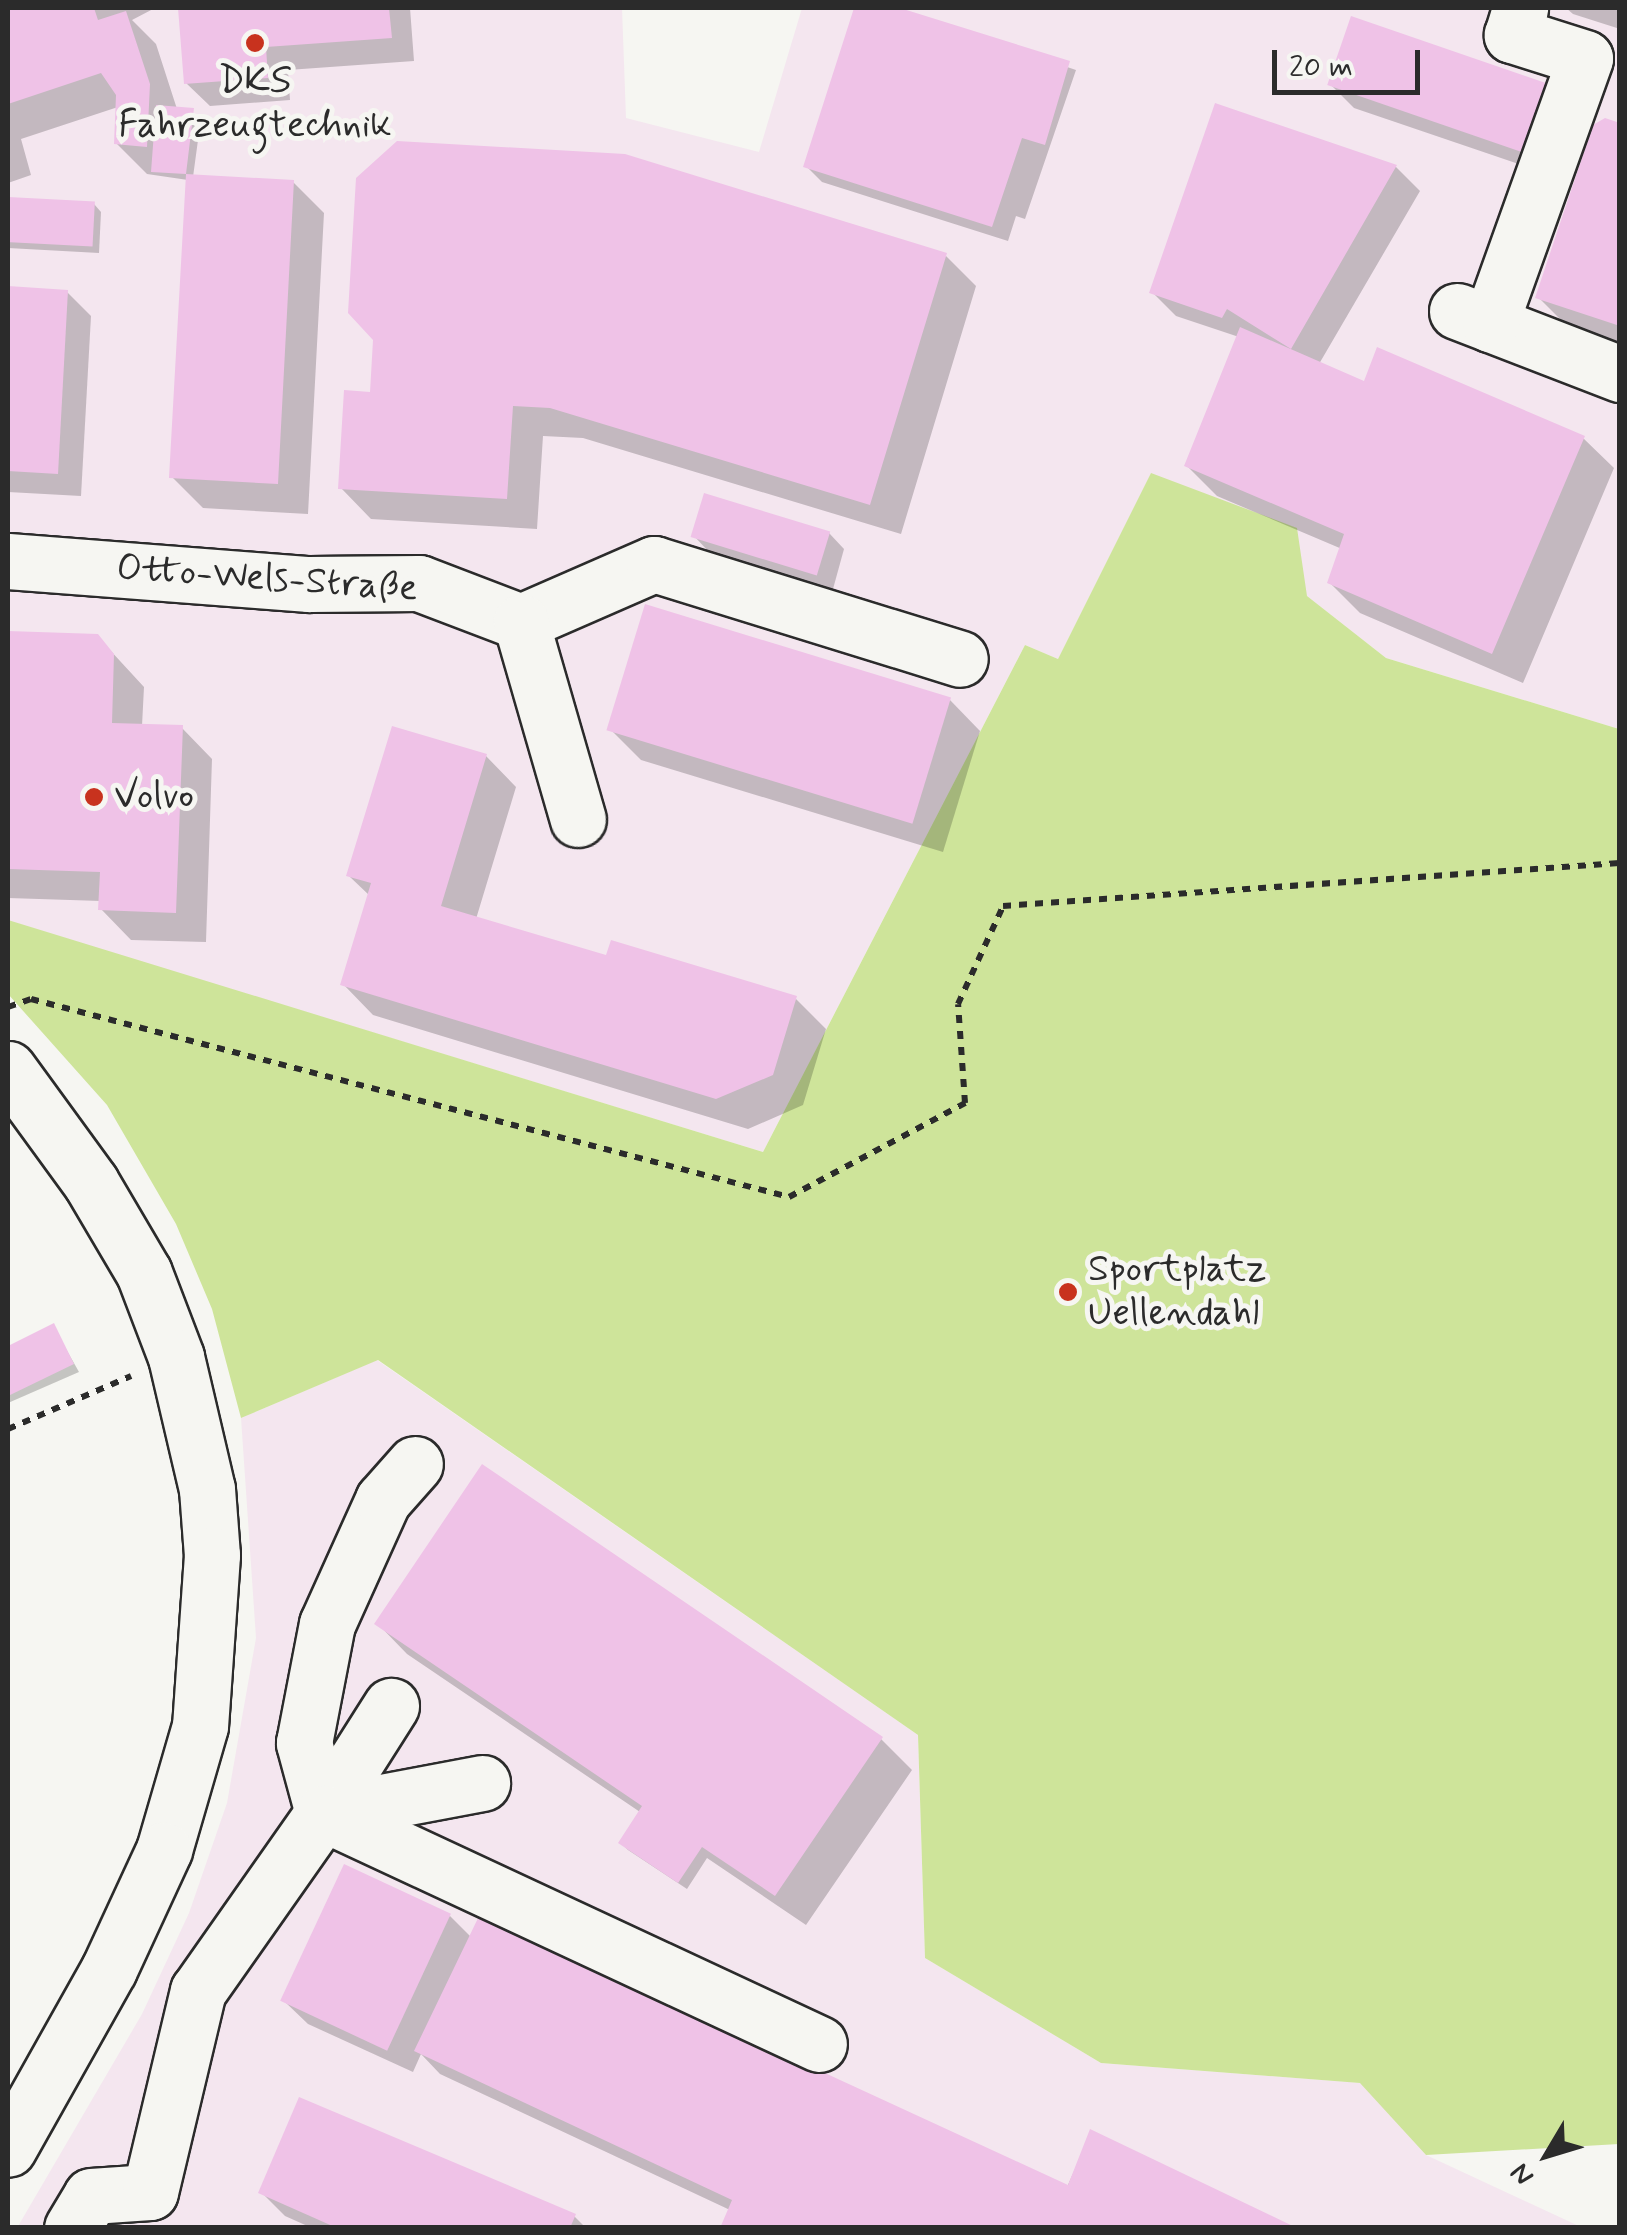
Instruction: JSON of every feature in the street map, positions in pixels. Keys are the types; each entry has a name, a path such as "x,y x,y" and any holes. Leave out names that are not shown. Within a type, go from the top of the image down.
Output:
{"street":[{"path":"1520,8 1512,35 1602,66 1474,317 1620,374"},
{"name":"Otto-Wels-Straße","path":"8,561 309,584 419,583 521,622"},
{"path":"578,818 521,622 654,564 960,660"},
{"path":"8,1068 100,1198 144,1274 176,1357 207,1489 212,1556 200,1726 137,1915 8,2148"},
{"path":"415,1464 383,1500 327,1624 304,1744 323,1813 819,2044"},
{"path":"72,2228 91,2196 150,2192 198,1992 323,1813 391,1706"},
{"path":"323,1813 482,1783"}],"path":[{"path":"8,1007 31,999 789,1196 965,1103 958,1004 1003,906 1620,863"},
{"path":"8,1429 176,1357"}],"shaded area":[{"path":"8,8 622,8 626,118 759,152 802,8 1619,8 1619,729 1386,658 1151,474 1058,659 1025,645 763,1152 8,921"},
{"path":"377,1360 918,1735 925,1958 1101,2063 1361,2083 1426,2155 1581,2227 17,2228 142,2014 189,1913 227,1803 256,1638 241,1418"}],"green space":[{"name":"Sportplatz Uellendahl","path":"1151,473 1297,528 1307,596 1386,658 1619,729 1619,2144 1426,2155 1360,2083 1101,2063 925,1958 918,1735 378,1360 241,1418 212,1309 176,1224 107,1105 8,994 8,920 763,1152 1025,645 1058,659"}],"building":[{"path":"8,8 94,8 98,20 126,11 150,84 147,147 114,144 116,95 101,73 8,104"},
{"name":"DKS Fahrzeugtechnik","path":"178,8 389,8 392,38 266,47 268,78 184,84"},
{"path":"854,8 900,8 1070,61 1045,145 1022,138 992,227 803,167"},
{"path":"1351,16 1551,85 1528,154 1327,85"},
{"path":"1215,103 1397,165 1291,349 1227,309 1222,318 1149,293"},
{"path":"156,105 194,108 186,174 151,172"},
{"path":"1605,118 1620,123 1620,326 1535,298 1593,125"},
{"path":"397,141 625,154 947,253 870,505 550,408 513,406 507,499 338,489 344,390 370,392 373,340 348,313 356,178"},
{"path":"186,174 294,180 278,484 169,478"},
{"path":"8,197 95,202 93,246 8,242"},
{"path":"8,286 68,290 58,474 8,471"},
{"path":"1240,327 1364,381 1377,347 1585,436 1492,654 1327,583 1344,534 1184,466"},
{"path":"704,493 830,532 817,576 691,537"},
{"path":"645,604 951,698 912,824 606,730"},
{"name":"Volvo","path":"8,631 98,634 114,654 112,723 183,725 176,913 98,910 100,872 8,869"},
{"path":"392,726 487,754 441,906 606,955 611,940 797,996 773,1075 716,1099 340,985 371,883 346,876"},
{"path":"54,1323 74,1364 8,1396 8,1346"},
{"path":"482,1464 883,1737 775,1896 702,1847 678,1883 618,1843 642,1806 374,1624"},
{"path":"344,1864 451,1914 387,2051 280,2001"},
{"path":"480,1914 1068,2185 1090,2129 1297,2228 720,2228 732,2200 414,2051"},
{"path":"299,2097 576,2214 570,2228 337,2228 258,2193"}],"place":[{"name":"DKS Fahrzeugtechnik","path":"255,43"},
{"name":"Volvo","path":"94,797"},
{"name":"Sportplatz Uellendahl","path":"1068,1292"}]}
